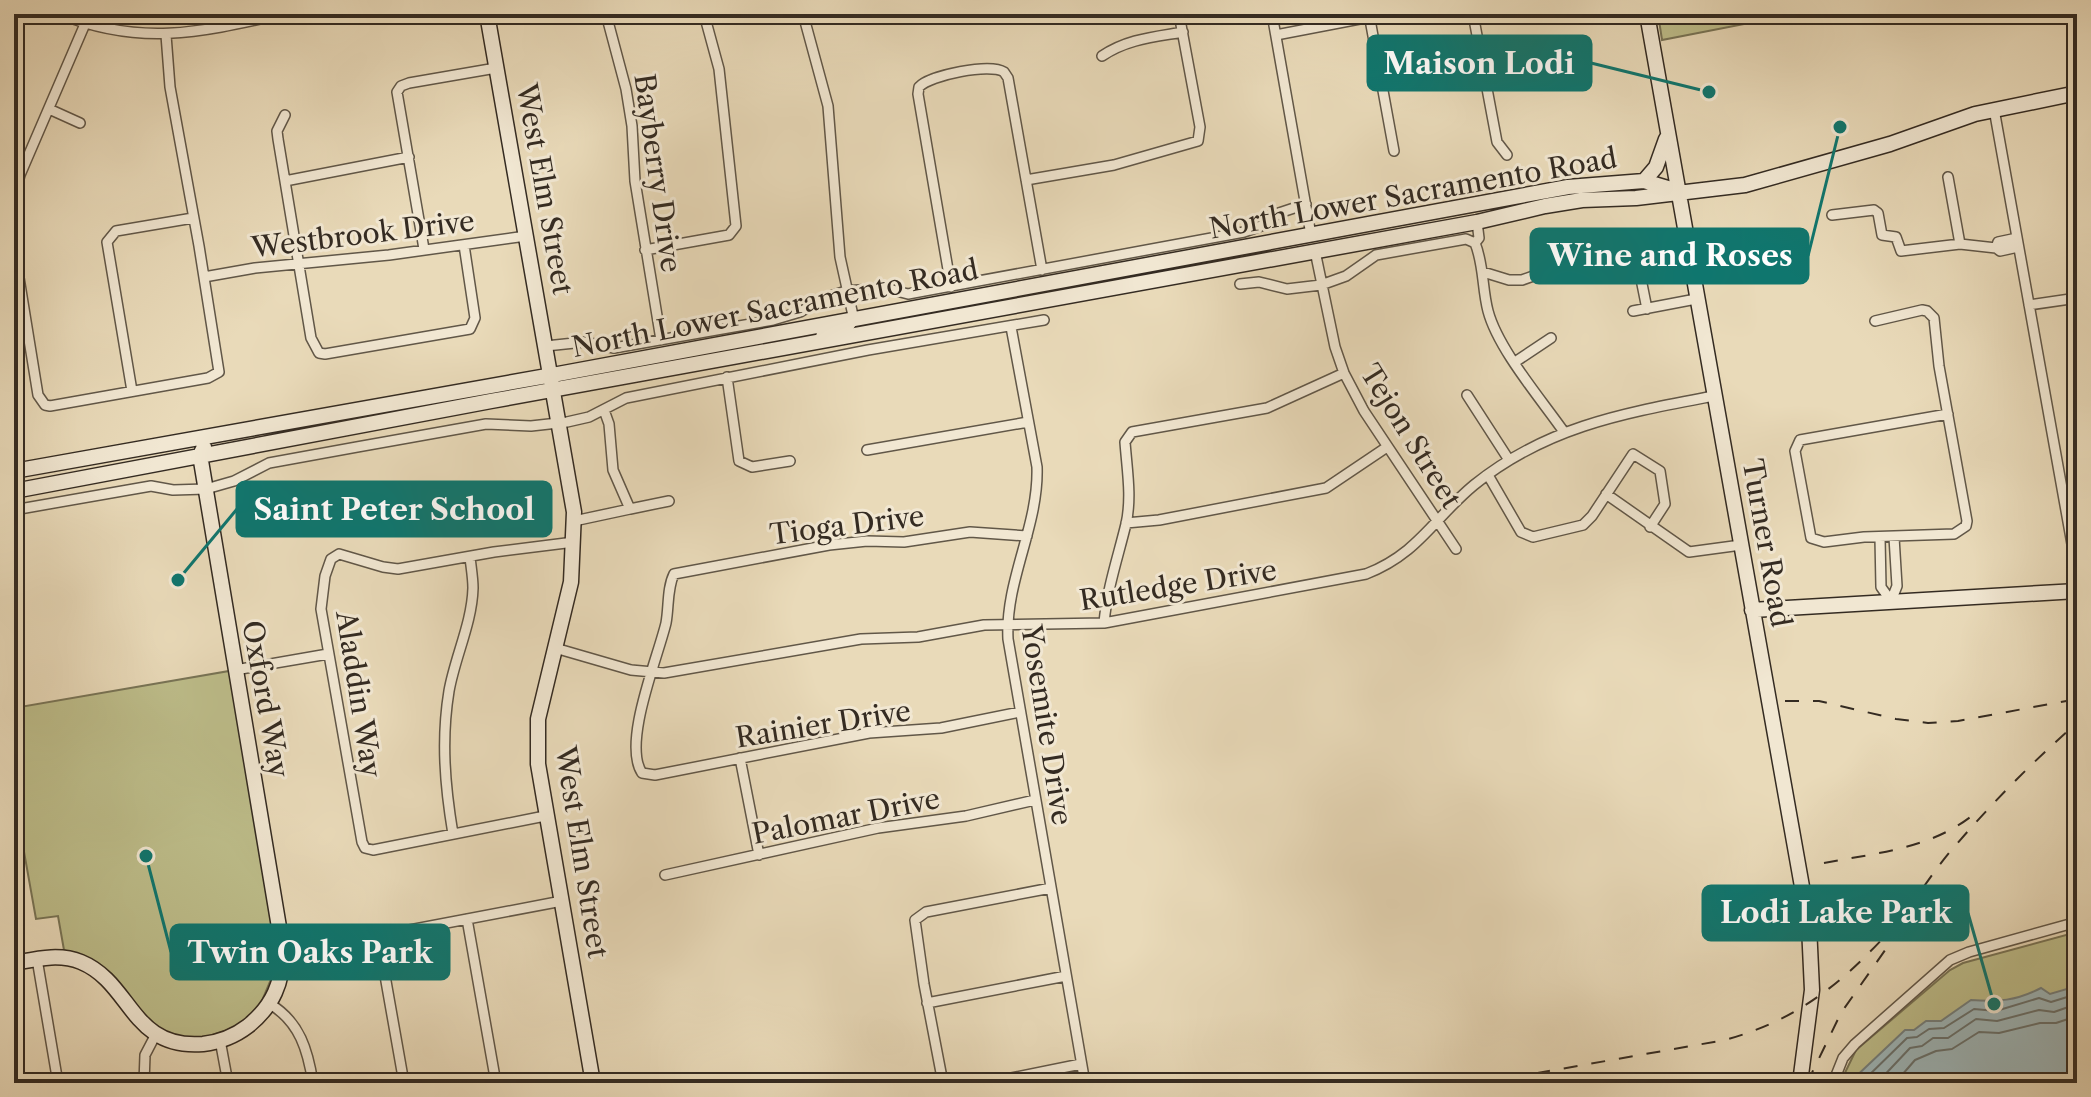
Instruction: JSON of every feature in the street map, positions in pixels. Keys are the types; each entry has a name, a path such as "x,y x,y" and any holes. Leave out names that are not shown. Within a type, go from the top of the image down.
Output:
{"main road":[{"name":"West Elm Street","path":"487,14 574,521 571,582 538,719 538,764 593,1083"},
{"name":"Turner Road","path":"1647,14 1811,939 1812,990 1800,1083"},
{"path":"1677,191 1745,185 1872,150 1994,109 2077,93"},
{"path":"1644,181 1656,167 1667,135"},
{"name":"North Lower Sacramento Road","path":"14,491 854,320 1568,187 1644,181 1677,191"},
{"name":"North Lower Sacramento Road","path":"14,471 275,423 785,349 1582,200 1636,198 1677,191"},
{"path":"1315,251 1326,239 1384,228 1391,220"},
{"path":"1243,265 1253,256 1307,243 1311,235"},
{"path":"200,455 205,445 259,432 275,423"},
{"name":"Oxford Way","path":"200,455 283,951"},
{"path":"1752,610 2077,591"},
{"path":"14,963 61,957 79,961 97,971 112,985 129,1010 156,1034 175,1042 194,1044 220,1040 242,1031 270,1004 282,973 283,951"}],"street":[{"path":"60,14 85,24 166,35 208,30 283,14"},
{"name":"Bayberry Drive","path":"606,14 626,89 635,181 661,340"},
{"path":"645,250 729,235 736,226 719,69 704,14"},
{"path":"785,349 849,327 854,320 846,291 834,198 828,106 803,14"},
{"path":"1026,180 1114,165 1198,141 1200,127 1179,14"},
{"path":"1272,14 1311,235"},
{"path":"1473,14 1497,142 1507,155"},
{"path":"1276,35 1370,16 1394,151"},
{"path":"14,197 20,175 85,24"},
{"path":"1102,56 1134,40 1183,32"},
{"path":"14,247 19,314 38,395 47,405 215,376 219,366 217,351 170,87 166,35"},
{"path":"424,249 397,92 409,83 496,68"},
{"path":"951,287 918,94 922,84 937,77 992,68 1004,72 1008,78 1042,270"},
{"path":"49,109 80,123"},
{"path":"1994,109 2077,572"},
{"path":"285,115 277,131 311,338 319,353 470,329 474,325 474,310 464,245"},
{"path":"285,181 409,157"},
{"path":"1948,177 1960,244"},
{"path":"546,346 584,342 614,348 787,317 846,291 885,288 908,294 1042,270 1244,232 1261,226 1279,213 1306,204"},
{"path":"1832,215 1874,210 1878,213 1882,235 1896,237 1901,251 1960,244 1996,248 1998,242 2018,242"},
{"path":"132,391 107,242 116,231 193,218"},
{"path":"1475,243 1479,238 1477,222"},
{"name":"Westbrook Drive","path":"204,277 526,236"},
{"path":"1240,284 1259,282 1287,289 1321,285 1346,276 1376,255 1466,239 1475,243"},
{"path":"1475,243 1483,272 1488,312 1515,362 1564,432"},
{"path":"1483,272 1509,280 1522,280 1579,249 1618,258 1634,267 1641,279 1647,309"},
{"name":"Tejon Street","path":"1315,251 1335,347 1344,373 1364,411 1456,549"},
{"path":"2029,305 2077,298"},
{"path":"1633,311 1696,299"},
{"path":"1875,321 1922,310 1934,318 1966,526 1954,534 1824,542 1811,538 1796,445 1800,440 1948,414"},
{"path":"14,510 151,486 173,490 206,489 234,481 269,463 486,424 558,424 589,417 626,398 868,350 1044,320"},
{"name":"Yosemite Drive","path":"1011,327 1037,467 1038,490 1008,624 1009,647 1085,1083"},
{"path":"1515,362 1551,338"},
{"path":"1104,623 1126,523 1129,489 1127,436 1132,432 1267,408 1344,373"},
{"path":"727,377 739,461 752,467 790,461"},
{"path":"1467,395 1509,460"},
{"name":"Rutledge Drive","path":"555,648 596,662 652,673 709,667 861,639 918,637 984,625 1104,623 1366,574 1400,558 1488,475 1509,460 1564,432 1617,415 1714,396"},
{"path":"604,410 609,424 613,470 630,509"},
{"path":"867,450 1028,422"},
{"path":"1126,523 1159,520 1326,488 1387,447"},
{"path":"1488,475 1521,532 1533,537 1583,525 1633,454 1660,471 1665,504 1650,527"},
{"path":"1606,494 1689,552 1741,545"},
{"path":"574,521 669,501"},
{"name":"Tioga Drive","path":"652,673 665,626 674,574 842,544 911,541 970,532 1027,536"},
{"path":"1891,601 1897,586 1894,537"},
{"path":"1880,538 1881,587 1891,601"},
{"path":"545,816 453,834 445,776 444,730 454,667 471,604 470,557 536,545 574,542"},
{"name":"Aladdin Way","path":"453,834 373,850 364,846 328,654 321,600 331,559 339,554 393,569 470,557"},
{"path":"235,670 328,654"},
{"name":"Rainier Drive","path":"652,673 637,730 638,765 642,773 655,775 869,733 941,728 1020,712"},
{"path":"740,758 759,855"},
{"name":"Palomar Drive","path":"665,875 878,828 966,816 1035,800"},
{"path":"942,1082 915,920 922,914 1051,888"},
{"path":"283,951 562,901"},
{"path":"467,919 496,1083"},
{"path":"1833,1083 1843,1058 1855,1044 1950,960 2077,922"},
{"path":"378,936 404,1083"},
{"path":"37,959 58,1083"},
{"path":"927,1003 1066,976"},
{"path":"270,1004 302,1037 313,1083"},
{"path":"144,1083 145,1055 156,1034"},
{"path":"220,1040 228,1083"},
{"path":"987,1083 1081,1064"}],"green space":[{"path":"1658,14 1795,14 1662,40"},
{"path":"235,670 283,951 253,1022 187,1043 141,1022 110,973 64,950 58,916 36,919 14,796 14,708"},
{"path":"2077,932 2077,1083 1840,1083 1856,1050 1950,970 1963,963"}],"water":[{"path":"2077,986 2077,1083 1849,1083 1905,1030 1914,1030 1926,1021 1941,1021 1971,1000 2007,1000 2041,988 2050,994"}],"railway":[{"path":"1785,701 1819,701 1896,719 1928,723 1958,721 2077,699"},
{"path":"1481,1083 1725,1040 1794,1012 1832,986 1868,954 1979,818 2077,723"},
{"path":"1824,863 1921,842 1973,815"},
{"path":"1807,1083 1841,1013 1895,936"},
{"path":"1449,1083 1490,1076"}],"place":[{"name":"Maison Lodi","path":"1709,92"},
{"name":"Wine and Roses","path":"1840,127"},
{"name":"Saint Peter School","path":"178,580"},
{"name":"Twin Oaks Park","path":"146,856"},
{"name":"Lodi Lake Park","path":"1994,1004"}]}
